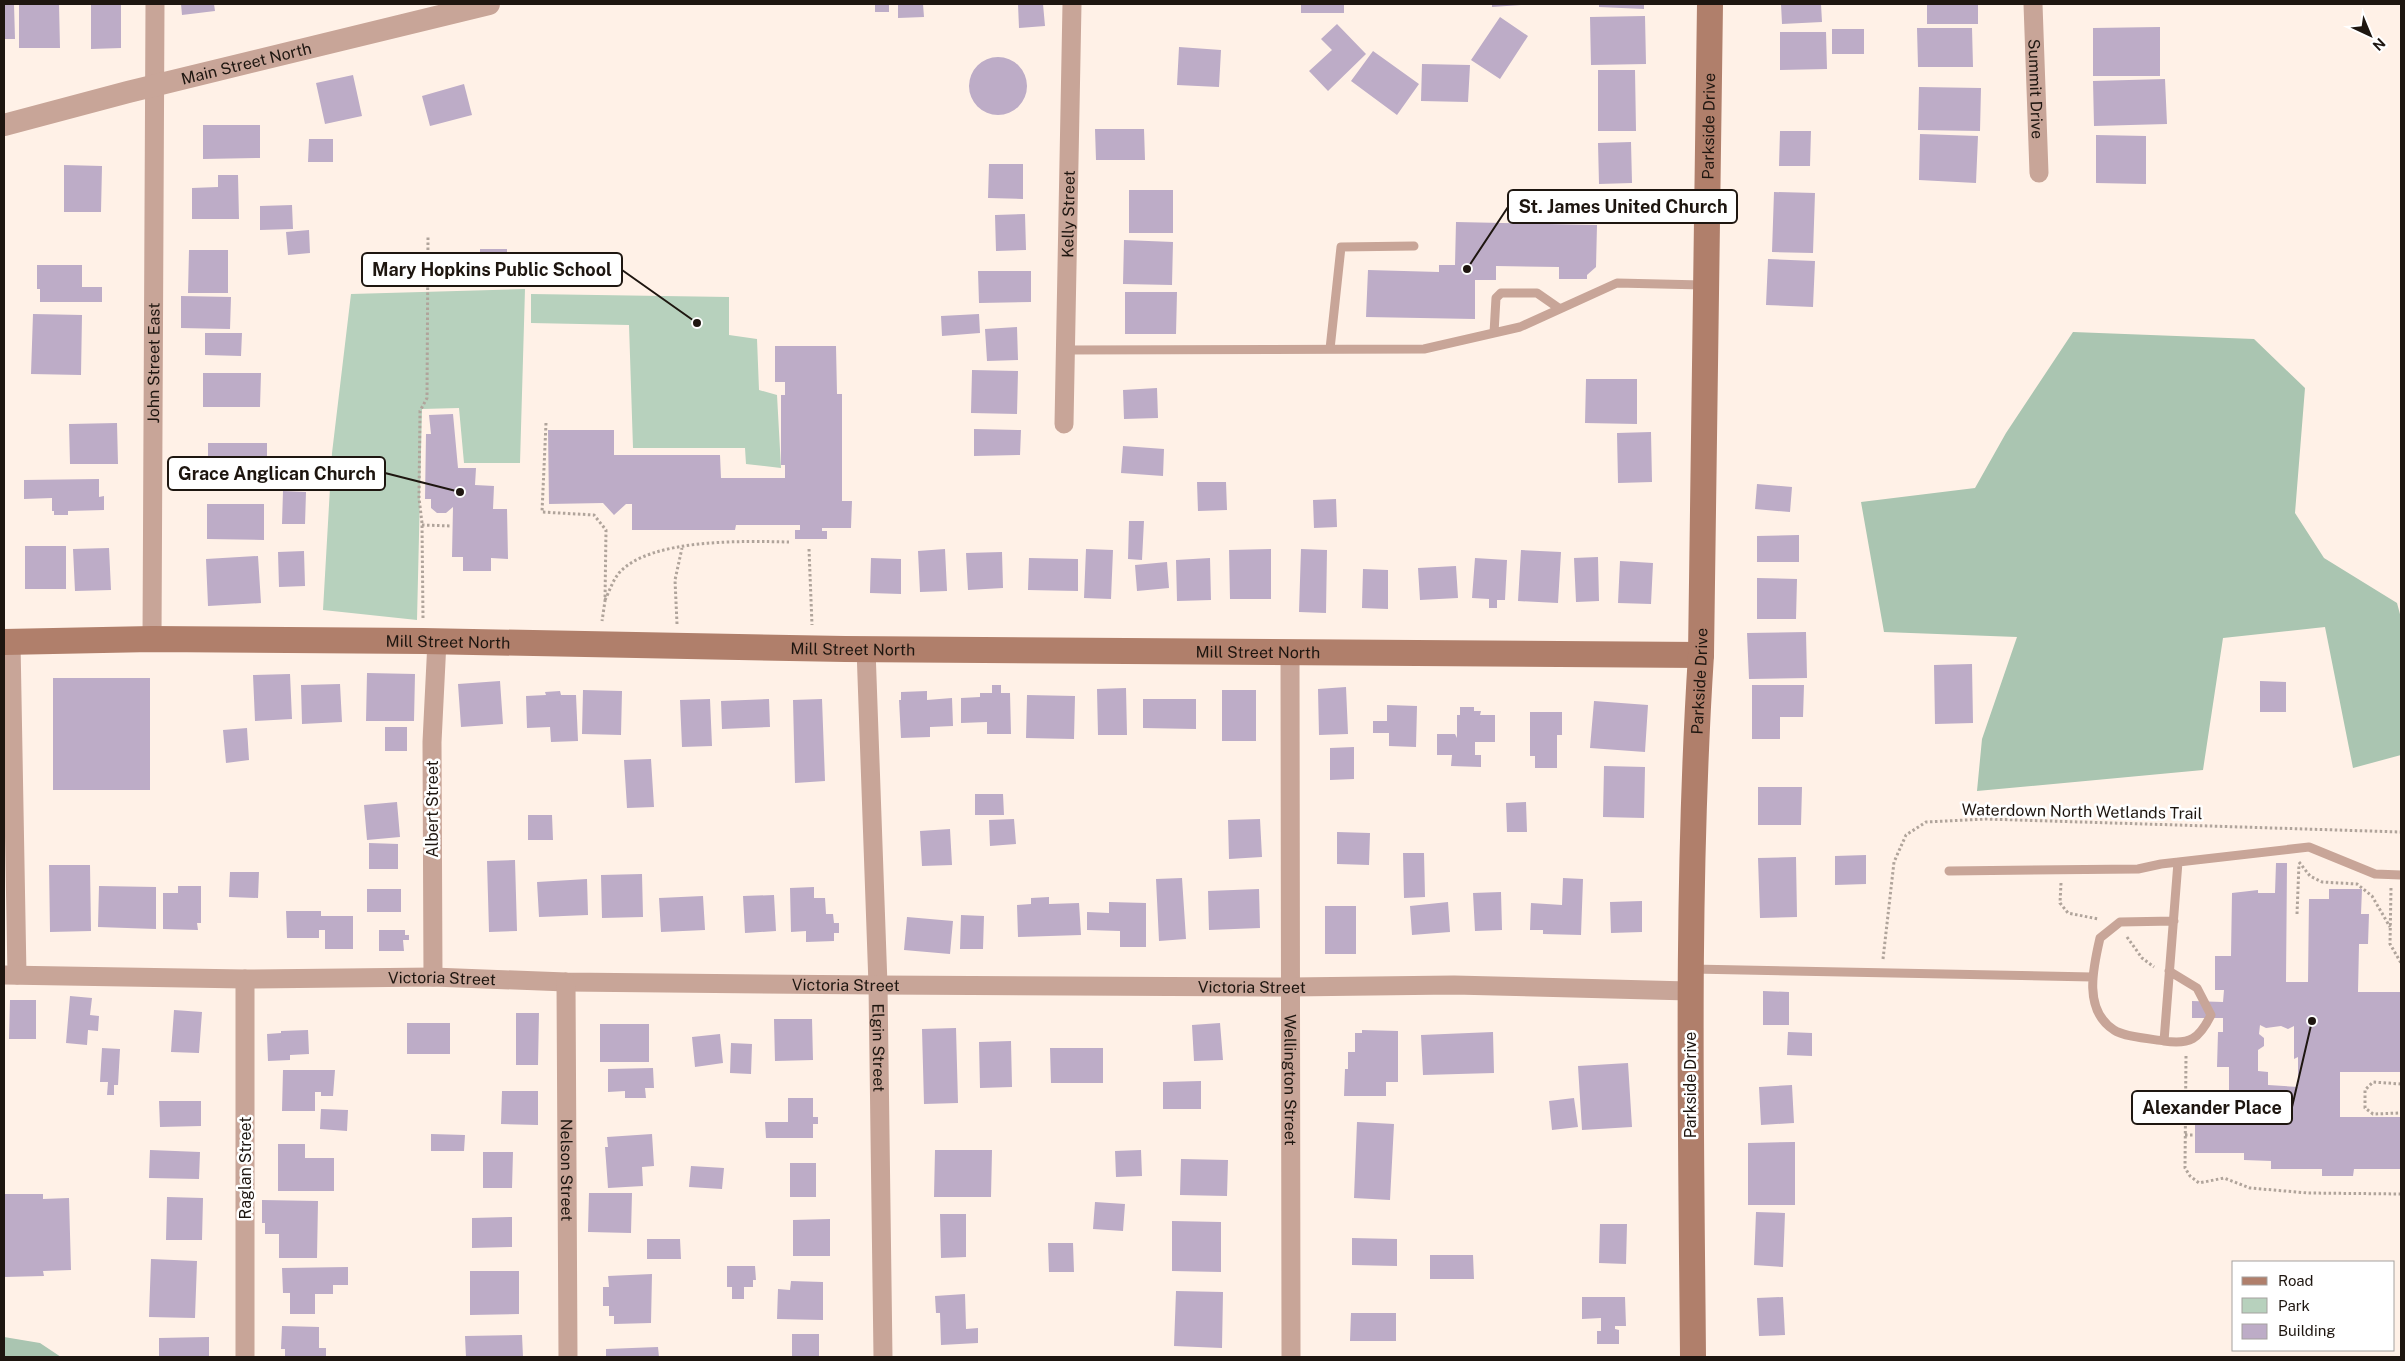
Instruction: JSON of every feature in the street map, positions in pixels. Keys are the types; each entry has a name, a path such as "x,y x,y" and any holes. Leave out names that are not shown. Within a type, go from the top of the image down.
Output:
{"main road":[{"name":"Parkside Drive","path":"1692,1357 1690,980 1695,751 1701,655 1710,4"},
{"name":"Mill Street North","path":"7,642 152,639 430,641 866,649 1701,655"}],"street":[{"name":"John Street East","path":"152,639 155,4"},
{"name":"Main Street North","path":"4,125 155,85 489,4"},
{"name":"Kelly Street","path":"1064,424 1072,4"},
{"name":"Summit Drive","path":"2033,4 2040,173"},
{"name":"Albert Street","path":"430,641 433,977"},
{"path":"7,642 10,975"},
{"name":"Elgin Street","path":"866,649 878,985 882,1357"},
{"name":"Wellington Street","path":"1290,652 1291,1357"},
{"name":"Victoria Street","path":"10,975 246,979 433,977 566,982 1291,987 1454,986 1690,980"},
{"name":"Raglan Street","path":"245,1357 246,979"},
{"name":"Nelson Street","path":"566,982 568,1357"}],"lane":[{"path":"1330,349 1341,247 1414,246"},
{"path":"1066,350 1424,349 1520,327 1617,283 1706,285"},
{"path":"1494,333 1496,298 1501,293 1537,293 1560,309"},
{"path":"1949,871 2138,869 2178,862 2309,847 2375,874 2401,875"},
{"path":"2164,1041 2178,862"},
{"path":"2169,971 2197,988 2211,1015 2202,1033 2182,1044 2164,1041 2115,1031 2098,1014 2092,977 2100,938 2120,922 2174,921"},
{"path":"1690,980 1882,972 2092,977"}],"path":[{"path":"428,237 427,398 420,411 419,498 430,641"},
{"path":"546,423 542,512 594,515 606,530 605,601 599,644"},
{"path":"422,525 451,526"},
{"path":"605,601 619,573 640,557 666,549 726,542 789,542"},
{"path":"677,645 675,580 682,548"},
{"path":"810,549 812,648"},
{"name":"Waterdown North Wetlands Trail","path":"1882,972 1894,862 1906,835 1926,822 1985,819 2401,832"},
{"path":"2297,914 2298,848"},
{"path":"2299,863 2310,876 2322,882 2357,884 2372,896 2390,927"},
{"path":"2391,874 2390,944 2399,962 2401,962"},
{"path":"2182,1044 2186,1051 2186,1168 2190,1176 2199,1183 2224,1178 2250,1188 2308,1193 2401,1194"},
{"path":"2401,1084 2373,1082 2365,1090 2365,1108 2373,1114 2401,1113"},
{"path":"2186,1136 2193,1135"}],"green space":[{"path":"525,289 520,463 464,463 459,408 422,409 417,620 323,610 332,453 351,294"},
{"path":"531,294 729,297 729,335 757,339 759,390 777,395 781,468 746,464 745,448 633,448 629,325 531,323"},
{"path":"2073,332 2254,339 2305,388 2295,513 2324,558 2397,603 2401,618 2401,755 2353,768 2325,627 2223,638 2203,770 1977,791 1982,739 2017,637 1884,632 1861,502 1975,488 2006,433"},
{"path":"4,1337 40,1343 61,1357 4,1357"}],"building":[{"path":"4,4 14,4 15,39 4,39"},
{"path":"19,4 59,4 60,48 19,48"},
{"path":"91,4 121,4 121,48 91,49"},
{"path":"181,4 214,4 215,11 182,15"},
{"path":"875,4 889,4 889,12 875,12"},
{"path":"898,4 923,4 924,17 898,18"},
{"path":"1018,4 1043,4 1045,26 1019,28"},
{"path":"1301,4 1344,4 1344,13 1301,13"},
{"path":"1492,4 1520,4 1521,5 1492,7"},
{"path":"1599,4 1644,4 1644,9 1599,7"},
{"path":"1781,4 1821,4 1822,22 1782,24"},
{"path":"1927,4 1978,4 1978,24 1927,24"},
{"path":"1645,16 1646,64 1591,65 1590,17"},
{"path":"1500,17 1528,36 1500,79 1471,60"},
{"path":"1337,24 1366,54 1328,91 1309,71 1332,50 1321,39"},
{"path":"2160,27 2160,76 2093,76 2093,28"},
{"path":"1917,28 1972,28 1973,67 1918,67"},
{"path":"1832,29 1864,29 1864,54 1832,54"},
{"path":"1780,32 1826,32 1827,69 1780,70"},
{"path":"1179,47 1221,50 1219,87 1177,85"},
{"path":"1373,51 1419,84 1397,115 1351,81"},
{"path":"998,57 1014,62 1022,70 1027,86 1022,102 1014,110 998,115 982,110 974,102 969,86 974,70 982,62"},
{"path":"1422,64 1470,65 1468,102 1421,101"},
{"path":"1598,70 1635,70 1636,131 1598,131"},
{"path":"353,75 362,116 325,124 316,83"},
{"path":"2165,79 2167,124 2094,126 2093,81"},
{"path":"464,84 472,115 430,126 422,96"},
{"path":"1919,87 1981,88 1980,131 1918,130"},
{"path":"203,125 260,125 260,158 203,159"},
{"path":"1095,129 1144,129 1145,160 1096,160"},
{"path":"1780,131 1811,131 1810,166 1779,166"},
{"path":"1920,134 1978,136 1976,183 1919,180"},
{"path":"2096,135 2146,136 2146,184 2096,183"},
{"path":"309,139 333,139 333,162 308,162"},
{"path":"1631,142 1632,183 1599,184 1598,143"},
{"path":"989,164 1023,164 1023,199 988,198"},
{"path":"64,165 102,166 101,212 64,212"},
{"path":"218,175 238,175 239,219 192,219 192,188 218,187"},
{"path":"1129,190 1173,190 1173,233 1129,233"},
{"path":"1774,192 1815,193 1813,253 1772,252"},
{"path":"292,205 293,229 260,230 260,206"},
{"path":"1025,214 1026,250 996,251 995,215"},
{"path":"1456,222 1597,225 1596,267 1587,275 1587,279 1559,279 1559,267 1496,266 1496,280 1475,280 1475,319 1366,317 1368,270 1439,272 1439,265 1455,265"},
{"path":"309,230 310,253 288,255 286,232"},
{"path":"1124,240 1173,242 1172,285 1123,284"},
{"path":"480,249 507,249 507,271 480,271"},
{"path":"189,250 228,250 228,293 188,293"},
{"path":"1768,259 1815,261 1813,307 1766,305"},
{"path":"37,265 82,265 82,287 102,287 102,302 40,302 40,289 37,289"},
{"path":"978,271 1031,271 1031,302 979,303"},
{"path":"1125,292 1177,292 1176,334 1125,334"},
{"path":"181,296 231,297 230,329 181,328"},
{"path":"33,314 82,315 81,375 31,374"},
{"path":"979,314 980,333 942,336 941,316"},
{"path":"1017,327 1018,360 987,361 985,329"},
{"path":"205,333 242,333 241,356 205,355"},
{"path":"775,346 836,346 837,394 842,394 842,501 852,501 851,528 822,528 822,531 827,531 827,539 795,539 795,530 800,530 800,525 736,525 735,530 632,530 632,504 626,504 614,515 603,503 549,504 548,430 614,430 614,455 720,455 721,478 785,478 785,465 781,465 781,395 785,395 785,382 775,382"},
{"path":"972,370 1018,371 1017,414 971,413"},
{"path":"203,373 261,373 260,407 203,407"},
{"path":"1586,379 1637,379 1637,424 1585,423"},
{"path":"1157,388 1158,418 1124,419 1123,390"},
{"path":"453,414 458,468 476,468 475,485 494,486 493,509 507,509 508,559 491,558 491,571 463,571 463,557 452,557 453,507 446,513 437,513 431,508 431,499 425,499 426,434 431,434 429,415"},
{"path":"117,423 118,464 70,464 69,424"},
{"path":"974,429 1021,430 1020,455 974,456"},
{"path":"1651,432 1652,482 1618,483 1617,433"},
{"path":"208,443 267,443 267,472 208,472"},
{"path":"1123,446 1164,449 1163,476 1121,473"},
{"path":"99,479 99,497 104,496 104,510 68,511 68,515 54,515 54,511 52,511 52,498 24,499 24,480"},
{"path":"1197,482 1226,482 1227,510 1198,511"},
{"path":"1757,484 1792,487 1790,512 1755,509"},
{"path":"283,491 306,492 305,524 282,524"},
{"path":"1336,499 1337,527 1314,528 1313,500"},
{"path":"207,504 264,504 264,540 207,539"},
{"path":"1129,521 1144,521 1142,560 1128,559"},
{"path":"1799,535 1799,562 1757,562 1757,536"},
{"path":"25,546 66,546 66,589 25,589"},
{"path":"109,548 111,590 75,591 73,549"},
{"path":"945,549 947,591 920,592 918,551"},
{"path":"1086,549 1113,550 1111,599 1084,598"},
{"path":"1271,549 1271,599 1230,599 1229,550"},
{"path":"1301,549 1327,550 1326,613 1299,612"},
{"path":"1521,550 1561,552 1558,603 1518,601"},
{"path":"304,551 305,586 279,587 278,552"},
{"path":"1002,552 1003,588 968,590 966,553"},
{"path":"258,556 261,603 208,606 206,559"},
{"path":"1598,557 1599,601 1576,602 1574,558"},
{"path":"871,558 901,559 901,594 870,593"},
{"path":"1029,558 1078,559 1078,591 1028,590"},
{"path":"1210,558 1211,600 1177,601 1176,560"},
{"path":"1475,558 1507,560 1505,600 1497,600 1497,608 1489,608 1489,599 1472,598"},
{"path":"1620,561 1653,563 1651,604 1618,603"},
{"path":"1167,562 1169,588 1137,591 1135,565"},
{"path":"1456,566 1458,598 1420,600 1418,568"},
{"path":"1363,569 1388,570 1388,609 1362,608"},
{"path":"1757,578 1797,579 1796,619 1757,619"},
{"path":"1806,632 1807,678 1749,679 1747,633"},
{"path":"1972,664 1973,723 1935,724 1934,665"},
{"path":"367,673 415,674 414,721 366,721"},
{"path":"290,674 292,719 255,721 253,675"},
{"path":"53,678 150,678 150,790 53,790"},
{"path":"500,681 503,724 461,727 458,684"},
{"path":"2260,681 2286,682 2286,712 2260,712"},
{"path":"340,684 342,722 302,724 301,685"},
{"path":"992,685 1001,685 1001,693 1010,693 1011,734 987,734 987,722 961,723 961,698 980,697 980,693 992,693"},
{"path":"1752,685 1804,685 1803,717 1780,717 1780,739 1752,739"},
{"path":"1346,687 1348,734 1319,735 1318,689"},
{"path":"1126,688 1127,735 1098,735 1097,689"},
{"path":"583,690 622,691 621,735 582,734"},
{"path":"1222,690 1256,690 1256,741 1222,741"},
{"path":"560,691 561,695 576,695 578,741 551,742 550,727 527,728 526,696 546,695 545,692"},
{"path":"927,691 927,700 952,698 953,726 930,727 930,737 901,738 899,700 901,700 901,692"},
{"path":"1027,695 1075,696 1074,739 1026,738"},
{"path":"710,699 712,746 682,747 680,700"},
{"path":"769,699 770,727 722,729 721,701"},
{"path":"822,699 825,781 795,783 793,700"},
{"path":"1143,699 1196,699 1196,729 1143,728"},
{"path":"1594,701 1648,705 1645,752 1590,748"},
{"path":"1387,705 1417,706 1416,747 1389,746 1389,733 1373,733 1373,721 1387,721"},
{"path":"1460,707 1474,707 1474,711 1481,711 1480,715 1495,715 1495,742 1475,742 1475,755 1481,755 1481,767 1451,766 1452,755 1437,755 1437,734 1455,734 1457,738 1457,715 1460,715"},
{"path":"1530,712 1562,712 1562,735 1557,735 1557,768 1535,768 1535,756 1530,756"},
{"path":"385,727 407,727 407,751 385,751"},
{"path":"247,728 249,760 226,763 223,730"},
{"path":"1354,747 1354,779 1330,780 1330,748"},
{"path":"651,759 654,807 627,808 624,760"},
{"path":"1604,766 1645,767 1644,818 1603,817"},
{"path":"1758,787 1802,787 1801,825 1758,825"},
{"path":"975,794 1003,794 1004,815 975,815"},
{"path":"397,802 400,837 367,840 364,805"},
{"path":"1526,802 1527,832 1507,832 1506,803"},
{"path":"528,815 552,815 553,840 528,840"},
{"path":"1014,819 1016,844 990,846 989,820"},
{"path":"1260,819 1262,857 1229,859 1228,820"},
{"path":"950,829 952,865 922,866 920,831"},
{"path":"1337,832 1370,833 1369,865 1337,864"},
{"path":"369,843 398,844 398,869 369,869"},
{"path":"1403,853 1424,853 1425,897 1404,898"},
{"path":"1866,855 1866,884 1835,885 1835,856"},
{"path":"1796,857 1797,917 1760,918 1758,858"},
{"path":"515,860 517,931 489,932 487,861"},
{"path":"2276,863 2287,863 2286,982 2308,982 2309,899 2329,899 2329,889 2362,889 2361,914 2369,914 2368,944 2359,944 2358,992 2401,992 2401,1072 2340,1072 2340,1117 2401,1117 2401,1169 2354,1169 2353,1176 2322,1176 2322,1169 2271,1169 2271,1161 2244,1160 2244,1153 2195,1153 2195,1118 2208,1118 2208,1101 2229,1101 2229,1067 2217,1067 2218,1032 2223,1032 2223,1018 2192,1018 2192,1001 2223,1002 2224,990 2215,990 2215,956 2231,956 2232,893 2258,890 2258,893 2275,893","holes":["2260,1025 2266,1028 2281,1026 2288,1029 2294,1026 2294,1059 2298,1057 2298,1087 2268,1085 2268,1072 2258,1071 2258,1050 2264,1046 2264,1038 2259,1034"]},
{"path":"49,865 90,865 91,931 50,932"},
{"path":"230,872 259,872 258,898 229,897"},
{"path":"642,874 643,917 602,918 601,875"},
{"path":"1182,878 1186,939 1159,941 1156,879"},
{"path":"1563,878 1583,879 1581,935 1543,934 1543,930 1530,930 1531,903 1562,905"},
{"path":"587,879 588,915 539,917 537,882"},
{"path":"99,886 156,887 156,929 98,927"},
{"path":"178,886 201,886 201,923 197,923 198,930 163,929 163,893 178,893"},
{"path":"814,887 814,898 825,898 826,914 833,914 834,923 839,923 839,933 834,933 834,941 806,942 806,931 791,932 790,888"},
{"path":"367,889 401,889 401,912 367,912"},
{"path":"1259,889 1260,928 1209,930 1208,891"},
{"path":"1501,892 1502,930 1475,931 1473,893"},
{"path":"774,895 776,931 745,933 743,896"},
{"path":"703,896 705,930 661,932 659,898"},
{"path":"1049,897 1049,904 1079,903 1081,935 1018,937 1017,905 1031,904 1031,898"},
{"path":"1642,901 1642,932 1611,933 1610,902"},
{"path":"1109,902 1146,903 1146,947 1120,947 1120,931 1087,930 1087,912 1109,913"},
{"path":"1448,902 1450,932 1412,935 1410,906"},
{"path":"1325,906 1356,906 1356,954 1325,954"},
{"path":"286,911 321,911 321,916 353,916 353,949 325,949 325,930 319,930 319,938 287,938"},
{"path":"961,915 984,916 983,949 960,949"},
{"path":"907,917 953,921 950,954 904,950"},
{"path":"379,930 405,930 405,935 409,935 409,940 403,940 404,951 379,951"},
{"path":"1763,991 1789,992 1789,1025 1763,1025"},
{"path":"70,996 92,998 90,1015 99,1016 98,1031 88,1030 87,1045 66,1043"},
{"path":"10,1000 36,1000 36,1039 9,1039"},
{"path":"174,1010 202,1012 199,1053 171,1052"},
{"path":"516,1013 539,1013 538,1065 516,1065"},
{"path":"774,1019 812,1019 813,1060 775,1061"},
{"path":"407,1023 450,1023 450,1054 407,1054"},
{"path":"1220,1023 1223,1060 1194,1061 1192,1025"},
{"path":"600,1024 649,1024 649,1062 600,1062"},
{"path":"956,1028 958,1103 924,1104 922,1029"},
{"path":"308,1030 309,1054 290,1055 290,1060 268,1061 267,1034 281,1033 281,1031"},
{"path":"1362,1030 1398,1031 1398,1082 1386,1082 1386,1096 1344,1096 1345,1069 1348,1069 1348,1052 1355,1052 1355,1033 1362,1033"},
{"path":"1493,1032 1494,1073 1423,1075 1421,1035"},
{"path":"1788,1032 1812,1033 1812,1056 1787,1055"},
{"path":"720,1034 723,1063 695,1067 692,1037"},
{"path":"1011,1041 1012,1087 980,1088 979,1042"},
{"path":"731,1043 752,1044 751,1074 730,1073"},
{"path":"102,1048 120,1049 118,1085 114,1085 114,1095 107,1095 108,1082 100,1082"},
{"path":"1050,1048 1103,1048 1103,1083 1051,1083"},
{"path":"1628,1063 1632,1127 1582,1130 1578,1066"},
{"path":"653,1068 654,1088 645,1088 646,1098 625,1098 625,1091 608,1092 608,1069"},
{"path":"283,1070 335,1070 333,1096 321,1096 321,1092 315,1092 315,1111 282,1111"},
{"path":"1201,1081 1201,1109 1163,1109 1163,1082"},
{"path":"1792,1085 1794,1123 1761,1125 1759,1087"},
{"path":"502,1091 538,1091 538,1125 501,1124"},
{"path":"788,1098 813,1098 813,1117 818,1117 818,1124 813,1124 813,1138 766,1138 765,1122 788,1122"},
{"path":"1574,1098 1578,1127 1552,1130 1549,1101"},
{"path":"159,1101 201,1101 201,1126 160,1127"},
{"path":"321,1109 348,1110 347,1131 320,1129"},
{"path":"1357,1122 1394,1124 1390,1200 1354,1198"},
{"path":"431,1134 465,1135 464,1151 431,1151"},
{"path":"652,1134 654,1166 642,1167 643,1186 608,1188 605,1147 608,1147 607,1137"},
{"path":"1795,1142 1795,1205 1748,1205 1748,1143"},
{"path":"278,1144 305,1144 305,1158 334,1158 334,1191 278,1191"},
{"path":"150,1150 200,1152 199,1179 149,1178"},
{"path":"935,1150 992,1150 991,1197 934,1197"},
{"path":"1141,1150 1142,1176 1116,1177 1115,1151"},
{"path":"483,1152 513,1152 512,1188 483,1188"},
{"path":"1181,1159 1228,1160 1227,1196 1180,1195"},
{"path":"790,1163 816,1163 816,1197 790,1197"},
{"path":"691,1166 724,1168 722,1189 689,1187"},
{"path":"589,1193 632,1193 631,1233 588,1232"},
{"path":"4,1194 43,1194 43,1199 69,1198 71,1270 43,1271 44,1276 4,1277"},
{"path":"167,1197 203,1198 202,1240 166,1240"},
{"path":"262,1200 318,1201 317,1258 279,1258 279,1234 265,1234 265,1223 262,1223"},
{"path":"1095,1202 1125,1204 1123,1231 1093,1229"},
{"path":"1756,1212 1785,1213 1783,1267 1754,1265"},
{"path":"940,1214 966,1214 966,1257 941,1258"},
{"path":"512,1217 512,1247 472,1248 472,1218"},
{"path":"830,1219 830,1256 793,1256 793,1220"},
{"path":"1172,1221 1221,1222 1221,1272 1172,1271"},
{"path":"1600,1224 1627,1224 1626,1264 1599,1263"},
{"path":"1352,1238 1397,1239 1397,1266 1352,1265"},
{"path":"647,1239 680,1239 681,1259 647,1259"},
{"path":"1048,1243 1073,1243 1074,1272 1049,1272"},
{"path":"1430,1255 1473,1255 1474,1279 1430,1279"},
{"path":"151,1259 197,1261 195,1318 149,1317"},
{"path":"727,1266 755,1266 756,1280 753,1280 753,1287 744,1287 744,1299 732,1299 732,1287 727,1287"},
{"path":"348,1267 348,1285 333,1285 333,1294 315,1294 315,1314 290,1314 290,1293 283,1293 282,1268"},
{"path":"470,1271 519,1271 519,1314 470,1315"},
{"path":"652,1274 651,1323 614,1324 614,1316 609,1316 609,1306 603,1306 603,1287 609,1287 608,1276"},
{"path":"791,1281 823,1282 823,1320 777,1319 778,1289 790,1290"},
{"path":"1176,1291 1223,1292 1222,1348 1174,1346"},
{"path":"965,1294 966,1329 978,1328 978,1343 941,1345 940,1313 936,1313 935,1296"},
{"path":"1582,1297 1625,1297 1626,1326 1615,1326 1615,1329 1619,1330 1619,1344 1597,1344 1597,1331 1601,1331 1601,1318 1582,1319"},
{"path":"1783,1297 1785,1335 1759,1336 1757,1298"},
{"path":"1351,1313 1396,1313 1396,1341 1350,1341"},
{"path":"282,1326 319,1327 319,1348 326,1348 326,1357 285,1357 285,1349 281,1349"},
{"path":"792,1334 819,1334 819,1357 792,1357"},
{"path":"522,1335 523,1357 466,1357 465,1336"},
{"path":"209,1337 209,1357 159,1357 159,1338"},
{"path":"658,1347 659,1357 606,1357 606,1349"}],"place":[{"name":"St. James United Church","path":"1467,269"},
{"name":"Mary Hopkins Public School","path":"697,323"},
{"name":"Grace Anglican Church","path":"460,492"},
{"name":"Alexander Place","path":"2312,1021"}]}
